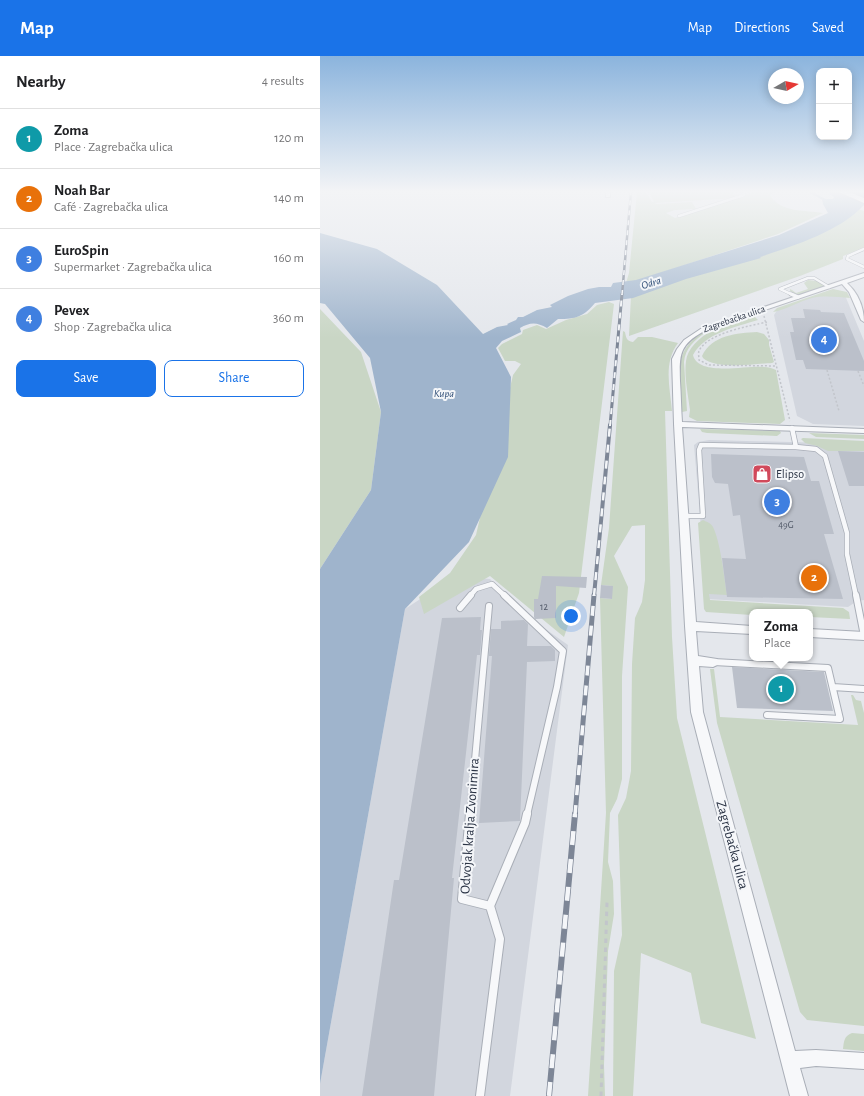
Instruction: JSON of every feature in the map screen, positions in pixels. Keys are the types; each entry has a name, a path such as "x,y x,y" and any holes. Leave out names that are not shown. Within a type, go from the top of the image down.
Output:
{"street":[{"name":"Zagrebačka ulica","path":"799,1096 697,712 690,626 678,424 676,359 684,342 699,331 708,327 864,276"},
{"path":"843,282 852,291 864,320"},
{"path":"678,424 864,431"},
{"path":"690,626 749,630"},
{"path":"813,633 864,636"},
{"path":"693,661 713,662"},
{"path":"790,1060 816,1058 864,1061"}],"lane":[{"path":"864,249 848,256 847,259 864,267"},
{"path":"798,297 780,289 808,278 814,278 829,287"},
{"path":"792,428 796,447"},
{"path":"684,516 703,516 699,450 701,445 796,447 815,448 821,451 825,456 847,533 847,554 864,636"},
{"path":"460,608 476,589 492,584 563,651 557,687 525,823 490,906 500,939 480,1096"},
{"name":"Odvojak kralja Zvonimira","path":"489,606 462,899 490,906"},
{"path":"713,662 828,668 840,719 767,715"},
{"path":"833,687 864,689"}],"path":[{"path":"761,310 767,322 792,428"},
{"path":"767,322 735,329 722,334 710,340 698,350 697,354 699,360 709,365 777,366"},
{"path":"827,370 839,411"},
{"path":"864,373 859,372 864,386"},
{"path":"601,1096 607,902"}],"shaded area":[{"path":"831,290 844,293 864,341 864,426 813,424 797,416 774,315 778,309"},
{"path":"709,440 864,444 864,600 857,601 848,607 707,599 694,445 698,442"},
{"path":"477,578 490,579 537,623 568,645 510,1096 320,1096 320,1084 405,609 428,594"}],"green space":[{"path":"632,241 758,241 640,280 626,283 629,273"},
{"path":"772,241 864,241 864,248 843,256 843,259 800,276 629,336 631,296"},
{"path":"808,280 817,281 825,286 803,294 798,294 790,291 790,289 796,293 808,289 804,283"},
{"path":"833,289 847,292 850,298 831,296 816,297 773,312 777,308"},
{"path":"609,302 614,304 579,593 564,637 490,576 424,614 419,597 450,573 476,535 513,375 521,364 515,361 505,361 498,348 502,344 522,334 523,330 537,325 546,329 566,320 587,314 597,305"},
{"path":"320,309 361,352 381,412 371,490 320,569"},
{"path":"754,316 758,320 731,328 713,336 698,347 693,355 697,362 704,366 713,368 766,367 776,370 785,420 780,424 697,421 689,417 690,410 686,385 686,361 689,352 703,336 713,330 735,320"},
{"path":"623,331 625,332 628,340 633,342 638,337 652,337 678,343 670,359 669,367 669,385 672,411 665,411 672,637 677,718 756,1039 701,1023 691,973 641,953 633,1096 613,1096 614,971 622,935 618,815 626,798 631,771 632,664 635,618 642,602 645,580 645,525 632,526 614,556 628,587 622,676 622,779 617,799 610,813 608,862 613,881 614,914 608,951 604,1065 605,1096 588,1096 606,813 600,598 612,599 612,586 601,585 609,528"},
{"path":"706,332 688,348 686,353 684,362 687,411 682,412 679,377 682,357 686,347 693,339"},
{"path":"757,332 764,334 769,340 774,362 746,365 726,365 709,362 702,356 706,349 719,339 733,334"},
{"path":"700,429 780,431 781,433 777,436 707,433 702,432"},
{"path":"809,433 864,435 864,439 816,437"},
{"path":"801,439 864,441 864,451 828,451 805,443"},
{"path":"703,520 711,524 716,534 727,595 709,594 710,600 843,608 849,612 850,619 813,617 813,609 749,609 749,615 706,612 704,609 698,523"},
{"path":"710,669 714,669 720,717 858,725 851,695 853,695 856,700 861,701 864,713 864,1026 807,1020 800,1012 717,723"},
{"path":"852,1033 864,1034 864,1051 843,1049 846,1037"}],"water":[{"name":"Kupa","path":"320,241 347,241 377,249 437,285 483,334 497,327 508,325 507,324 516,320 518,317 523,317 537,310 552,307 550,305 568,296 588,289 611,287 613,283 636,280 761,241 806,241 760,257 761,258 686,279 633,298 595,303 583,314 574,318 558,319 547,328 537,324 527,325 520,328 521,332 502,341 496,348 511,377 508,457 469,542 405,609 320,1084 320,569 371,490 381,412 370,358 325,304 320,303"}],"building":[{"path":"803,309 820,310 821,312 844,313 864,361 864,371 806,369 803,360 796,360 790,332 794,332 791,318 805,318"},
{"path":"838,451 864,452 864,486 849,486"},
{"path":"711,454 804,457 811,481 819,481 834,534 824,534 843,599 727,597 722,558 746,559 740,515 733,516 728,484 715,483 712,477"},
{"path":"542,576 587,577 586,588 556,586 556,618 535,619 534,599 538,599"},
{"path":"601,585 613,586 612,599 600,598"},
{"path":"481,617 480,630 482,630 480,655 477,655 452,878 454,878 434,1096 362,1096 394,880 399,880 442,618"},
{"path":"524,620 528,624 527,646 551,646 555,650 555,661 527,662 520,821 479,823 492,656 489,656 491,629 501,629 501,621"},
{"path":"732,667 824,672 833,711 737,708"}],"railway":[{"path":"622,295 627,241"},
{"path":"610,426 622,294"},
{"path":"594,596 610,425"},
{"path":"575,815 594,595"},
{"path":"549,1096 575,814"}],"place":[{"name":"Pevex","path":"824,340"},
{"name":"Elipso","path":"762,474"},
{"name":"EuroSpin","path":"777,502"},
{"name":"Noah Bar","path":"814,578"},
{"name":"Zoma","path":"781,689"}],"water label":[{"name":"Odra","path":"651,283"}]}
